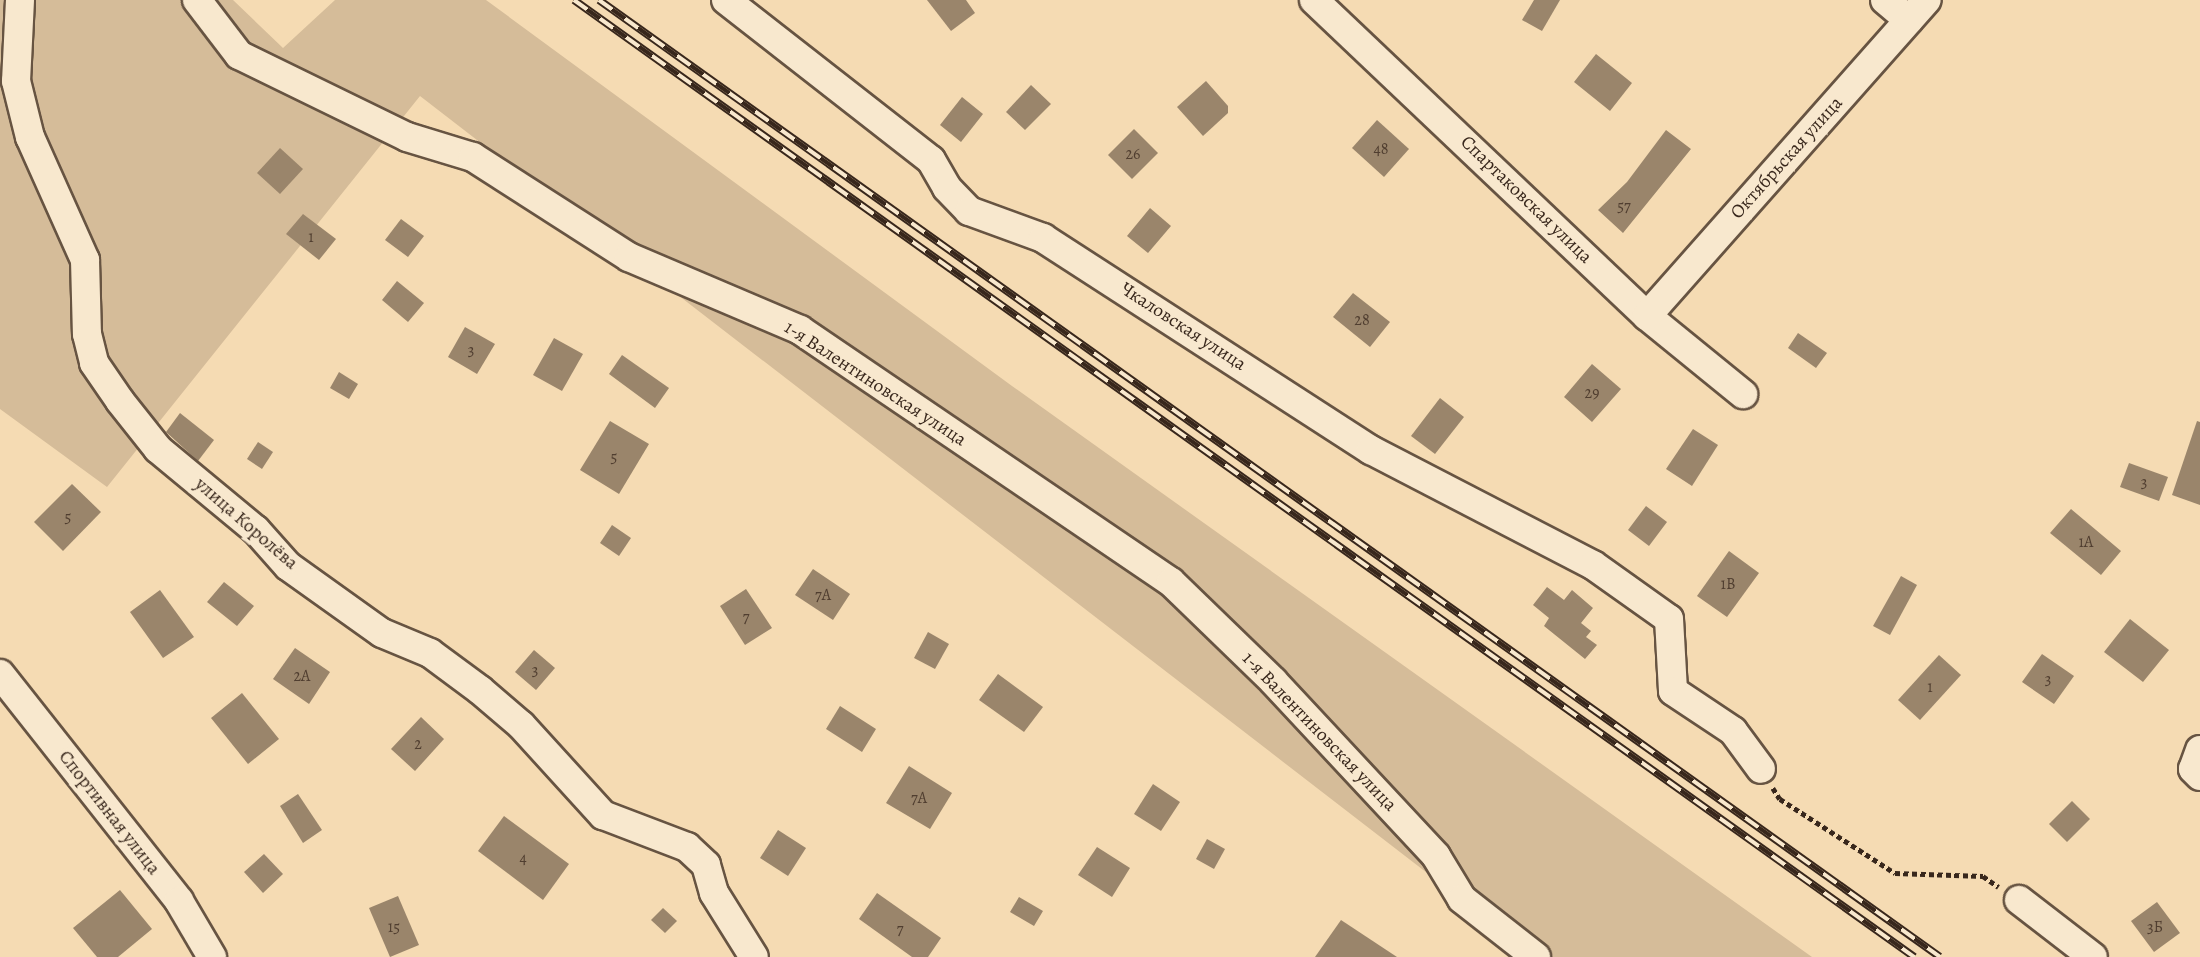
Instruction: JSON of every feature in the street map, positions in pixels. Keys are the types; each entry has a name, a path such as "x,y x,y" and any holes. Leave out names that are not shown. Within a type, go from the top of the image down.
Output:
{"street":[{"name":"улица Королёва","path":"20,0 16,80 30,137 85,260 87,334 94,363 120,401 158,449 256,530 288,566 382,633 430,653 480,690 521,725 603,815 687,847 706,865 714,893 756,955"},
{"name":"1-я Валентиновская улица","path":"197,0 239,55 407,137 473,157 629,257 800,330 1171,582 1273,681 1436,856 1462,899 1536,957"},
{"name":"Чкаловская улица","path":"726,0 931,160 947,188 970,211 1043,238 1371,450 1593,565 1669,619 1673,691 1733,731 1761,769"},
{"name":"Спартаковская улица","path":"1314,0 1647,316 1743,394"},
{"path":"1885,0 1918,10"},
{"name":"Октябрьская улица","path":"1647,316 1918,10"},
{"name":"Спортивная улица","path":"0,674 179,901 212,957"},
{"path":"2200,750 2193,769 2200,776"},
{"path":"2020,900 2094,957"}],"path":[{"path":"1761,769 1780,799 1895,873 1983,876 2020,900"}],"shaded area":[{"path":"0,0 233,0 283,48 335,0 486,0 1012,386 1812,957 1536,957 420,96 107,487 0,409"}],"building":[{"path":"927,0 966,0 975,13 951,31"},
{"path":"1534,0 1560,0 1542,31 1522,20"},
{"path":"1596,54 1632,83 1610,111 1574,82"},
{"path":"1206,81 1228,106 1228,113 1203,136 1177,107"},
{"path":"1031,85 1051,104 1025,130 1006,112"},
{"path":"962,97 983,114 961,142 940,125"},
{"path":"1377,120 1409,149 1384,177 1352,148"},
{"path":"1134,129 1158,153 1132,179 1108,155"},
{"path":"1666,130 1691,149 1623,233 1598,210 1627,182"},
{"path":"280,148 303,169 280,194 257,173"},
{"path":"1150,208 1171,226 1148,253 1127,236"},
{"path":"303,214 336,239 319,260 286,234"},
{"path":"401,219 424,236 408,257 385,240"},
{"path":"397,281 424,303 408,322 382,300"},
{"path":"1353,293 1390,322 1370,347 1333,317"},
{"path":"465,327 495,344 477,374 448,357"},
{"path":"1798,333 1827,353 1816,368 1788,348"},
{"path":"554,338 583,354 562,391 533,375"},
{"path":"622,355 669,388 655,408 609,374"},
{"path":"1592,364 1621,389 1592,422 1564,397"},
{"path":"339,372 358,384 349,399 330,388"},
{"path":"1440,398 1464,417 1435,454 1411,436"},
{"path":"180,413 214,440 198,461 166,432"},
{"path":"610,421 649,444 619,494 580,470"},
{"path":"2197,421 2200,422 2200,505 2172,495"},
{"path":"1693,429 1718,445 1692,486 1666,469"},
{"path":"258,442 273,452 262,469 247,459"},
{"path":"2129,463 2168,477 2159,501 2120,487"},
{"path":"72,484 101,512 63,551 34,522"},
{"path":"1646,506 1667,522 1649,546 1628,530"},
{"path":"2071,509 2121,551 2101,575 2050,533"},
{"path":"612,525 631,538 619,556 600,543"},
{"path":"1729,551 1759,573 1727,617 1697,596"},
{"path":"813,569 850,594 833,620 795,595"},
{"path":"1901,576 1917,585 1890,635 1873,626"},
{"path":"224,582 254,606 237,626 207,602"},
{"path":"1547,587 1564,600 1572,590 1593,608 1581,623 1591,631 1586,637 1597,645 1585,659 1544,626 1549,618 1533,605"},
{"path":"746,589 772,628 745,645 720,606"},
{"path":"160,590 194,637 163,658 130,612"},
{"path":"2130,619 2169,650 2143,682 2104,652"},
{"path":"928,632 949,644 935,669 914,658"},
{"path":"295,648 330,672 309,704 273,679"},
{"path":"534,650 555,668 536,690 515,672"},
{"path":"2042,654 2074,676 2054,704 2022,682"},
{"path":"1939,655 1961,675 1920,720 1898,700"},
{"path":"998,674 1043,707 1024,732 979,700"},
{"path":"242,693 279,739 248,764 211,718"},
{"path":"840,706 876,729 862,752 826,729"},
{"path":"421,717 444,739 415,771 391,749"},
{"path":"909,766 952,793 930,829 886,803"},
{"path":"1153,784 1180,802 1161,831 1134,814"},
{"path":"298,794 322,830 303,843 280,806"},
{"path":"2072,801 2090,819 2067,842 2049,824"},
{"path":"504,816 569,864 543,900 478,851"},
{"path":"778,830 806,848 788,876 760,858"},
{"path":"1207,839 1225,849 1214,869 1196,859"},
{"path":"1097,847 1130,868 1112,897 1078,875"},
{"path":"264,854 283,874 263,893 244,872"},
{"path":"120,890 152,929 118,957 97,957 73,928"},
{"path":"877,893 941,938 928,957 912,957 859,919"},
{"path":"398,896 419,945 390,957 369,908"},
{"path":"1019,897 1043,911 1034,926 1010,912"},
{"path":"2157,902 2180,933 2154,952 2131,921"},
{"path":"663,908 677,921 665,933 651,920"},
{"path":"1341,920 1397,957 1315,957"}],"railway":[{"path":"574,0 1914,957"},
{"path":"599,0 1940,957"}]}
